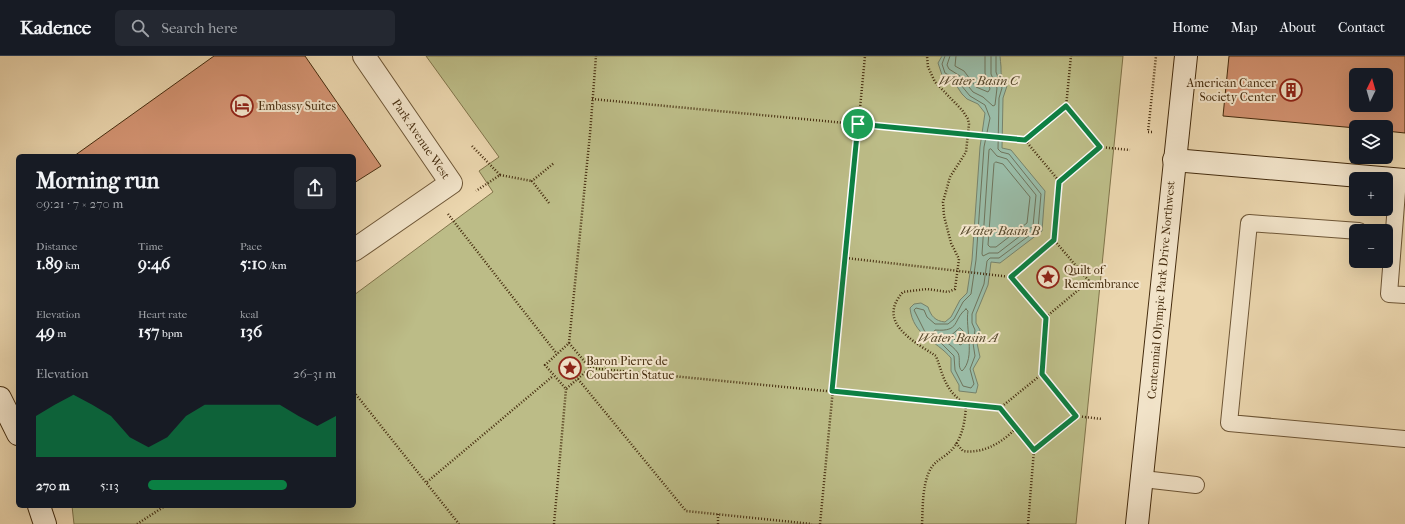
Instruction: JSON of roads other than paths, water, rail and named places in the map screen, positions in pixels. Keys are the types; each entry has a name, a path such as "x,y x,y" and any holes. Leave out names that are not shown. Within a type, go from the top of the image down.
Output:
{"street":[{"name":"Park Avenue West","path":"356,249 451,183 364,56"},
{"name":"Centennial Olympic Park Drive Northwest","path":"1137,524 1143,479 1174,160 1186,56"},
{"path":"1174,160 1401,180"},
{"path":"0,398 16,430"},
{"path":"40,508 45,524"}],"lane":[{"path":"1392,224 1401,180"},
{"path":"1349,230 1249,223 1229,423 1405,439"},
{"path":"1389,268 1389,294 1405,295"},
{"path":"1143,479 1196,485"}],"water":[{"path":"942,56 1000,56 1002,77 1007,86 1003,98 1002,148 1011,150 1045,191 1042,231 1000,263 991,262 988,285 976,314 976,323 980,330 977,343 980,357 973,369 978,385 976,393 959,391 959,385 951,371 951,358 920,331 912,317 910,308 914,304 921,303 928,307 934,318 945,322 951,317 960,300 967,293 972,260 980,147 985,113 978,104 967,99 962,94 954,82 942,75 938,63"}],"place":[{"name":"American Cancer Society Center","path":"1291,90"},
{"name":"Embassy Suites","path":"242,106"},
{"name":"Quilt of Remembrance","path":"1048,277"},
{"name":"Baron Pierre de Coubertin Statue","path":"570,368"}],"water label":[{"name":"Water Basin C","path":"979,80"},
{"name":"Water Basin B","path":"1000,230"},
{"name":"Water Basin A","path":"958,337"}]}
